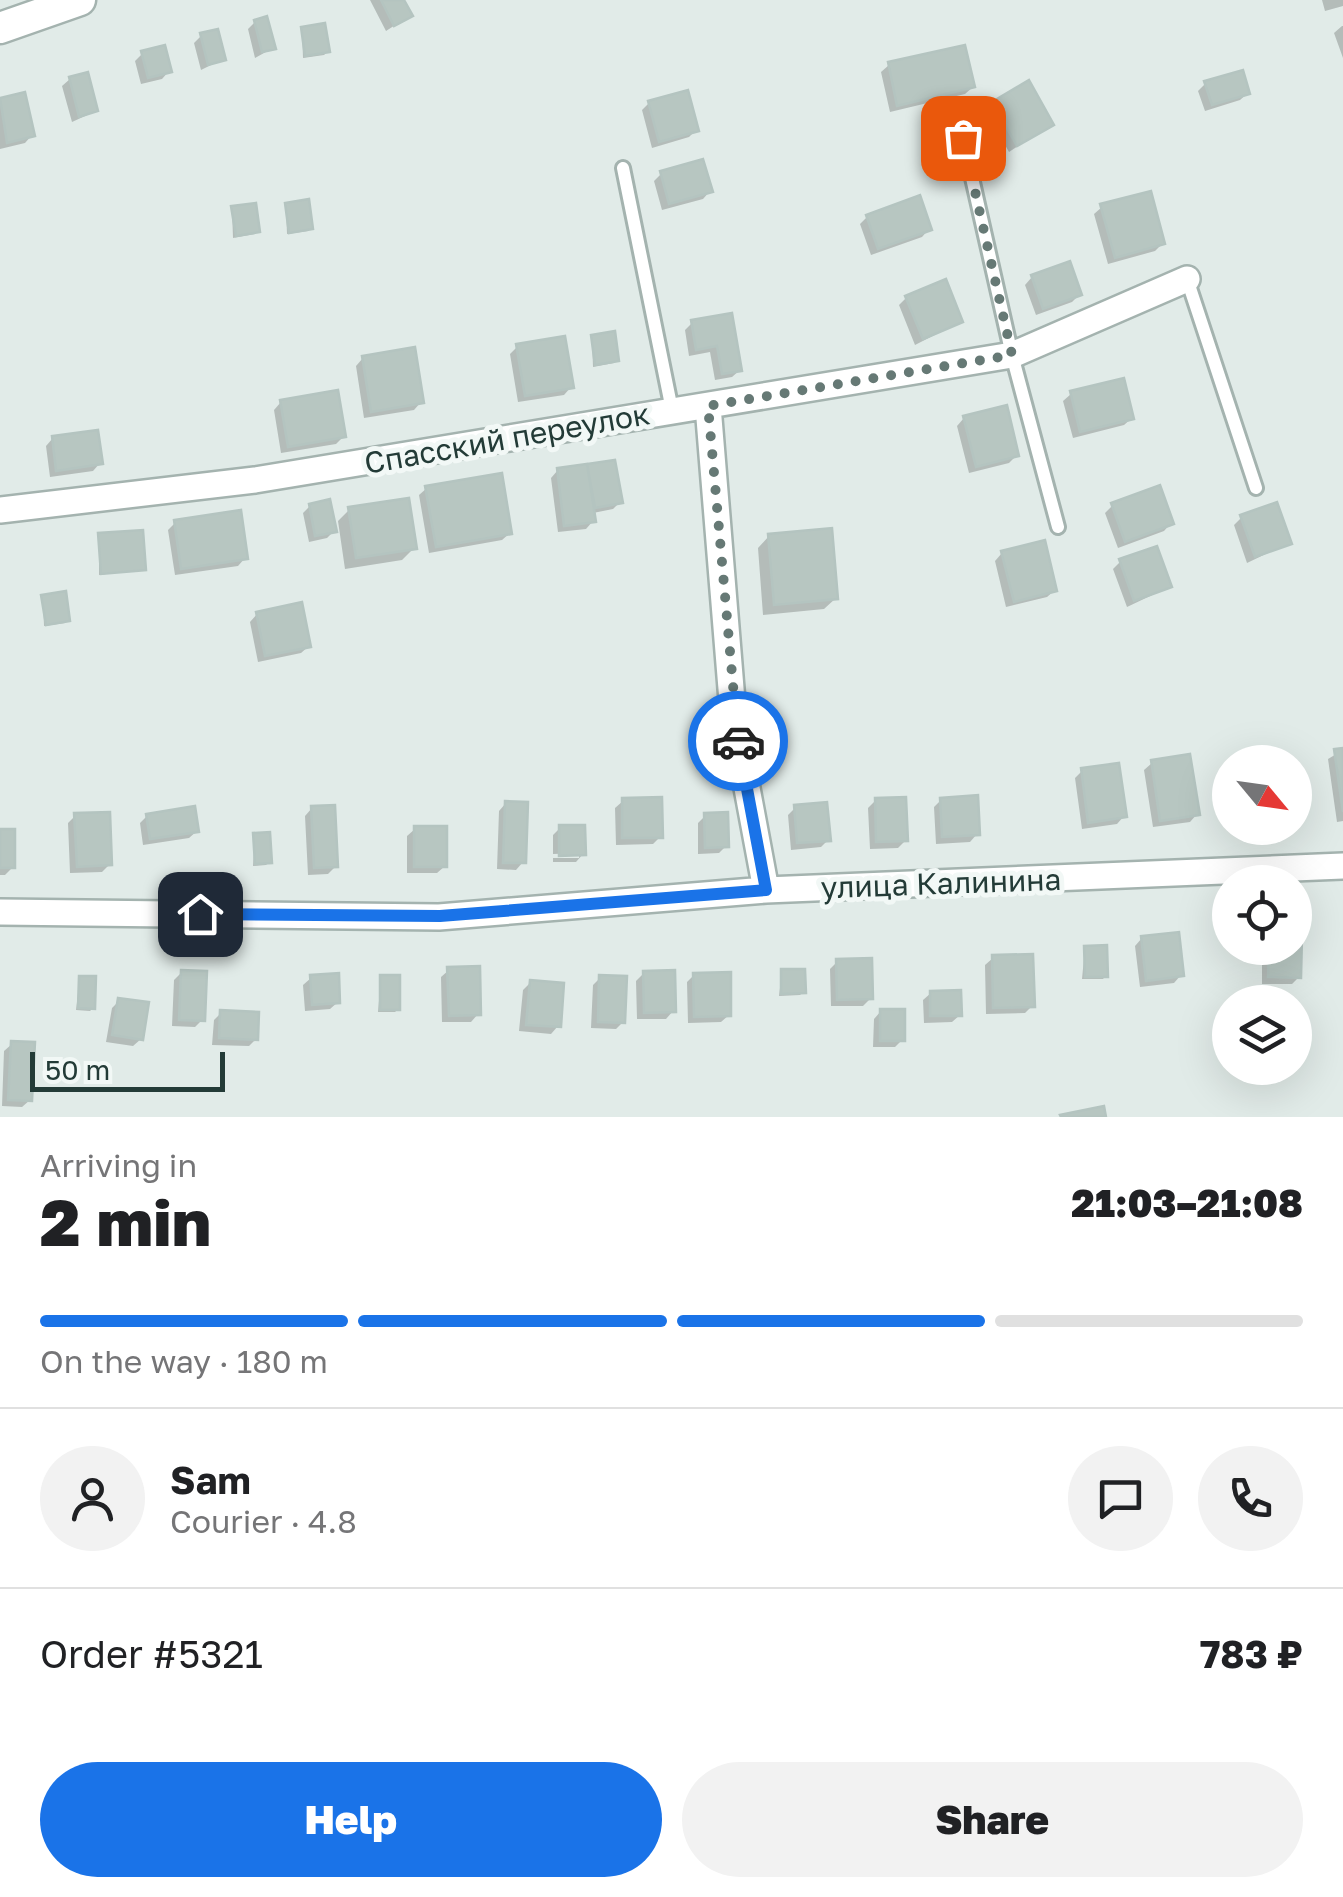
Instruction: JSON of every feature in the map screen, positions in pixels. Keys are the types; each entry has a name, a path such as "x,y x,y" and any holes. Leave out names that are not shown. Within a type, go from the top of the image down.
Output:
{"street":[{"path":"0,28 80,0"},
{"name":"Спасский переулок","path":"0,510 256,480 1012,355 1187,280"},
{"path":"708,406 733,713 766,890"},
{"name":"улица Калинина","path":"0,912 440,916 766,890 1343,866"}],"lane":[{"path":"963,138 1012,355 1058,526"},
{"path":"623,168 672,410"},
{"path":"1187,280 1256,488"}],"building":[{"path":"381,0 404,0 413,16 394,26"},
{"path":"267,16 276,49 262,52 254,20"},
{"path":"325,23 330,52 305,56 301,27"},
{"path":"218,29 226,60 208,65 200,33"},
{"path":"165,45 172,72 148,78 141,51"},
{"path":"965,45 975,87 897,106 888,62"},
{"path":"1243,70 1250,94 1212,105 1204,81"},
{"path":"88,72 98,111 79,117 69,77"},
{"path":"1029,80 1054,125 1017,146 992,102"},
{"path":"688,90 699,131 659,142 648,101"},
{"path":"25,92 35,136 7,143 0,98"},
{"path":"703,159 713,192 669,204 660,171"},
{"path":"1151,191 1165,244 1115,258 1100,204"},
{"path":"920,195 932,230 878,249 866,215"},
{"path":"309,199 313,229 289,233 285,203"},
{"path":"256,203 260,232 236,236 231,206"},
{"path":"1070,261 1082,295 1043,309 1031,275"},
{"path":"946,279 963,322 923,339 905,296"},
{"path":"732,313 742,371 722,374 717,346 696,350 691,320"},
{"path":"615,331 619,361 595,365 591,335"},
{"path":"565,336 574,388 525,396 516,344"},
{"path":"415,347 424,403 371,412 362,356"},
{"path":"1124,378 1134,419 1080,432 1070,391"},
{"path":"338,390 346,437 288,447 280,400"},
{"path":"1007,405 1019,456 976,467 963,416"},
{"path":"98,430 103,464 56,471 52,436"},
{"path":"615,460 623,503 595,508 587,464"},
{"path":"587,464 596,522 564,526 557,468"},
{"path":"502,473 512,534 436,547 425,486"},
{"path":"1160,485 1174,524 1125,542 1111,503"},
{"path":"409,498 417,549 356,558 348,507"},
{"path":"330,499 337,532 315,536 309,504"},
{"path":"1277,502 1292,544 1255,557 1240,515"},
{"path":"241,510 248,559 181,569 174,520"},
{"path":"832,528 838,599 774,605 768,534"},
{"path":"143,530 146,570 101,574 98,533"},
{"path":"1045,540 1057,591 1014,602 1001,551"},
{"path":"1157,546 1172,587 1134,601 1119,559"},
{"path":"66,591 70,621 46,625 41,595"},
{"path":"302,602 311,647 265,656 256,612"},
{"path":"1343,748 1343,812 1334,749"},
{"path":"1190,754 1200,815 1160,821 1151,760"},
{"path":"1119,763 1127,817 1088,823 1081,768"},
{"path":"978,795 980,835 942,837 940,798"},
{"path":"662,797 663,838 622,838 622,798"},
{"path":"906,797 908,841 876,842 875,798"},
{"path":"505,801 528,802 526,863 503,863"},
{"path":"827,802 831,841 797,843 794,805"},
{"path":"335,805 338,867 314,868 311,806"},
{"path":"195,806 199,832 150,839 146,814"},
{"path":"110,812 112,865 77,867 74,813"},
{"path":"728,812 729,847 705,848 704,813"},
{"path":"559,825 585,825 586,855 559,856"},
{"path":"414,826 447,826 447,867 414,867"},
{"path":"0,829 15,829 15,868 0,868"},
{"path":"270,832 272,863 255,864 253,833"},
{"path":"1179,932 1184,976 1146,981 1141,936"},
{"path":"1107,945 1108,977 1085,977 1084,946"},
{"path":"1033,954 1035,1007 993,1008 992,955"},
{"path":"872,958 873,999 837,1000 836,959"},
{"path":"1268,965 1301,965 1301,978 1268,977"},
{"path":"480,966 481,1015 449,1016 447,967"},
{"path":"781,969 805,969 806,993 781,994"},
{"path":"181,970 207,971 205,1021 179,1020"},
{"path":"675,970 676,1012 644,1013 643,971"},
{"path":"731,972 731,1016 694,1017 693,973"},
{"path":"339,973 340,1003 312,1005 310,975"},
{"path":"380,975 400,975 400,1010 380,1010"},
{"path":"599,975 627,976 625,1023 598,1022"},
{"path":"79,976 96,976 95,1009 78,1008"},
{"path":"530,980 564,983 561,1027 526,1025"},
{"path":"961,990 962,1016 930,1016 930,991"},
{"path":"118,998 149,1002 143,1040 112,1035"},
{"path":"880,1009 905,1009 905,1041 880,1041"},
{"path":"220,1010 259,1012 258,1040 219,1038"},
{"path":"11,1041 35,1042 32,1101 8,1100"},
{"path":"1104,1106 1106,1117 1060,1115"}],"way so far":[{"path":"738,741 708,406 1012,355 963,138"}],"route":[{"path":"200,914 440,916 766,890 738,741"}]}
